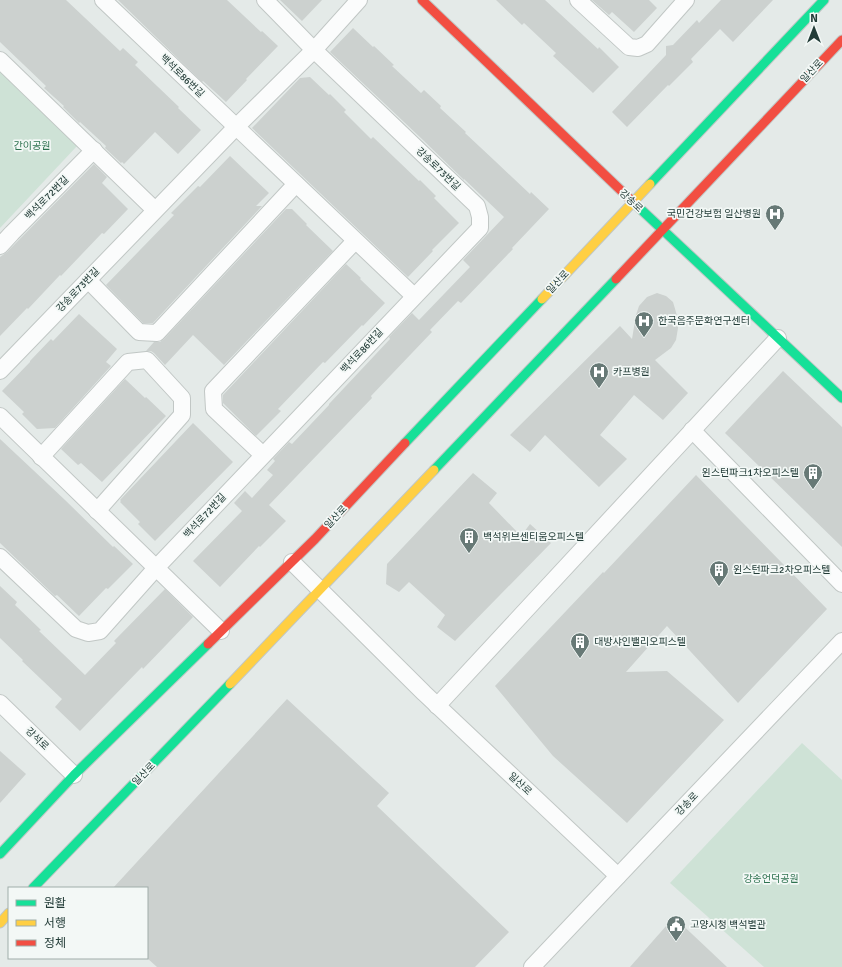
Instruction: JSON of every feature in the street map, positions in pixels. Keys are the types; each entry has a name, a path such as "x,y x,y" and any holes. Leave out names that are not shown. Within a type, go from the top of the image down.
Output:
{"main road":[{"name":"강송로","path":"422,0 662,231 842,398"},
{"name":"일산로","path":"0,854 74,775 292,562 633,203 819,2"},
{"name":"일산로","path":"34,887 251,663 842,40"},
{"path":"0,923 8,914"}],"street":[{"name":"백석로86번길","path":"103,0 414,296 259,460"},
{"name":"강송로73번길","path":"265,0 314,50 477,206 480,217 480,228 414,296"},
{"name":"강송로73번길","path":"0,371 236,127 314,50 359,0"},
{"path":"580,0 629,48 638,48 648,44 686,0"},
{"path":"0,60 155,210"},
{"name":"백석로72번길","path":"0,246 94,150"},
{"path":"88,280 139,332 157,333 296,184"},
{"path":"259,460 214,409 213,391 356,241"},
{"path":"438,706 778,338"},
{"path":"41,457 128,362 147,360 182,398 182,415 97,511"},
{"path":"0,416 221,631"},
{"path":"692,430 842,584"},
{"name":"백석로72번길","path":"156,568 259,460"},
{"path":"0,557 76,629 88,633 100,631 156,568"},
{"name":"일산로","path":"292,562 438,706 618,876"},
{"name":"강송로","path":"532,967 842,641"},
{"name":"강석로","path":"0,703 74,775"}],"green space":[{"name":"간이공원","path":"0,70 77,146 0,228"},
{"name":"강송언덕공원","path":"802,743 842,780 842,967 764,967 670,883"}],"building":[{"path":"0,0 66,0 120,51 123,48 138,62 135,65 201,130 178,154 155,132 124,164 122,162 121,163 105,148 106,146 80,122 79,123 63,107 64,106 44,88 46,86 0,42"},
{"path":"118,0 227,0 278,46 226,102 203,81 202,82"},
{"path":"280,0 322,0 302,21"},
{"path":"496,0 545,0 598,49 599,47 619,67 593,93 553,56 556,53 524,23 522,25"},
{"path":"592,0 649,0 657,8 634,32 612,12 609,15"},
{"path":"721,0 773,0 733,42 720,29 691,59 693,62 627,127 612,112 666,55 666,46 673,45 697,20 699,23"},
{"path":"353,28 394,65 392,66 421,93 424,90 441,106 440,108 466,132 465,133 530,194 531,192 549,209 461,303 458,301 430,330 432,332 371,396 372,398 269,505 286,521 260,547 259,546 220,587 193,561 242,511 234,503 245,491 252,498 273,475 267,470 275,461 273,459 289,442 292,444 390,339 389,337 412,313 419,320 470,267 463,260 504,217 330,52"},
{"path":"310,77 346,110 344,112 371,139 373,137 419,181 420,180 436,196 434,198 459,223 408,277 252,128 300,78"},
{"path":"230,156 269,193 256,206 262,206 153,323 143,323 106,285 174,215 171,213 198,186 200,187"},
{"path":"94,164 107,177 102,183 128,209 104,234 102,233 0,336 0,257 7,252"},
{"path":"286,209 292,209 333,251 224,365 193,335 165,365 154,353 151,351 146,351 154,342 160,342 164,339"},
{"path":"346,264 385,303 325,363 323,362 278,409 281,411 256,436 223,403 223,395"},
{"path":"657,293 666,296 673,302 678,319 678,328 676,340 671,348 655,360 688,393 663,420 634,395 600,435 627,459 599,487 545,435 530,452 510,435 620,326 632,339 639,306 647,297"},
{"path":"79,314 117,349 106,362 111,366 55,428 37,429 22,414 24,412 2,391 51,339 53,341"},
{"name":"윈스턴파크1차오피스텔","path":"783,371 842,427 842,547 725,433"},
{"path":"125,379 166,416 102,482 81,463 78,465 61,449"},
{"path":"193,423 233,462 155,541 138,524 140,522 120,502 120,500"},
{"path":"0,439 113,547 114,546 133,564 108,589 106,588 79,616 57,595 55,596 0,543"},
{"name":"백석위브센티움오피스텔","path":"473,473 497,493 489,503 521,536 530,524 551,543 455,641 437,627 445,615 409,582 399,592 386,584 387,564"},
{"path":"696,475 827,609 738,703 667,626 626,672 667,671 724,720 627,823 553,756 495,686"},
{"path":"0,586 17,602 15,605 41,630 39,631 85,675 116,643 114,641 165,589 193,617 80,731 55,707 62,699 0,638"},
{"path":"287,699 389,793 377,806 509,932 475,967 157,967 148,959 148,887 114,887"},
{"path":"0,751 26,774 0,803"},
{"name":"고양시청 백석별관","path":"674,917 727,967 630,967"}],"traffic: fast":[{"path":"650,184 824,0"},
{"path":"632,201 842,398"},
{"path":"434,470 616,279"},
{"path":"405,443 542,299"},
{"path":"0,854 74,775 208,644"},
{"path":"34,887 230,684"}],"traffic: slow":[{"path":"542,299 650,184"},
{"path":"230,684 434,470"},
{"path":"0,923 8,914"}],"traffic: jam":[{"path":"422,0 632,201"},
{"path":"616,279 842,40"},
{"path":"208,644 315,539 405,443"}],"place":[{"name":"국민건강보험 일산병원","path":"775,231"},
{"name":"한국음주문화연구센터","path":"644,338"},
{"name":"카프병원","path":"599,389"},
{"name":"윈스턴파크1차오피스텔","path":"813,490"},
{"name":"백석위브센티움오피스텔","path":"469,554"},
{"name":"윈스턴파크2차오피스텔","path":"719,587"},
{"name":"대방샤인밸리오피스텔","path":"580,659"},
{"name":"고양시청 백석별관","path":"676,942"}]}
